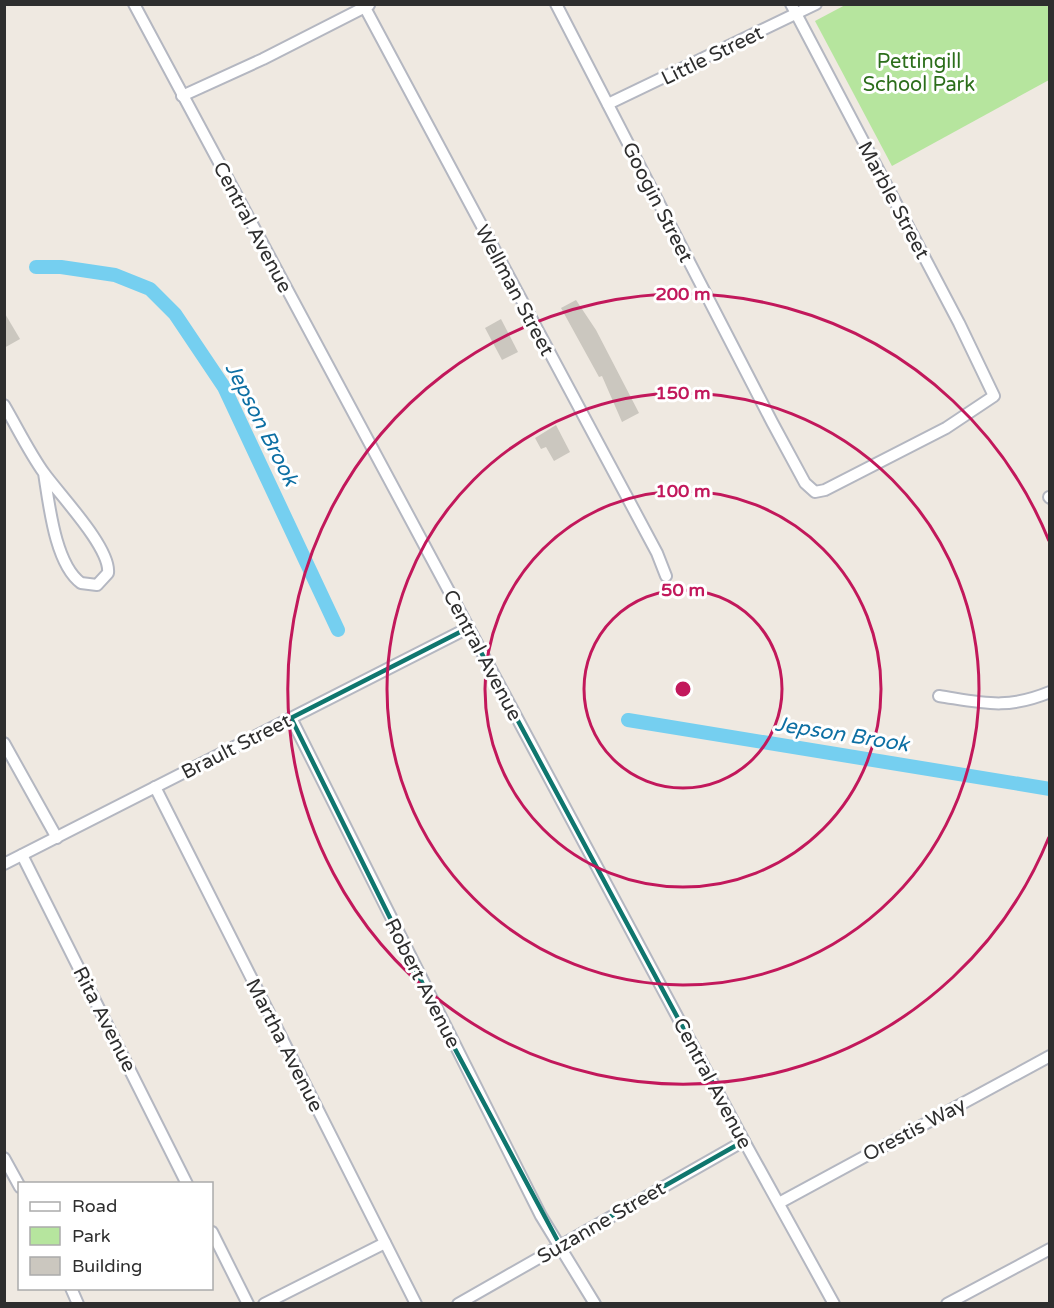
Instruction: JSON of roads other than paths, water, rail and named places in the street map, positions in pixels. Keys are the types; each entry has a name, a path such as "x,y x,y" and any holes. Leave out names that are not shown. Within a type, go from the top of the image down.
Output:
{"street":[{"name":"Central Avenue","path":"134,4 744,1141 834,1304"},
{"name":"Googin Street","path":"556,4 771,422 806,483 815,492"},
{"name":"Little Street","path":"608,105 794,9 816,4"},
{"path":"182,96 263,59 366,5"},
{"name":"Wellman Street","path":"366,5 657,553 666,576"},
{"name":"Marble Street","path":"794,9 974,351 994,396 946,428 825,490 815,492"},
{"path":"4,405 44,473 63,494 103,552 108,573 97,585 81,583 65,564 53,524 44,473"},
{"name":"Brault Street","path":"4,864 468,628"},
{"path":"939,696 995,705 1019,703 1050,692"},
{"name":"Robert Avenue","path":"291,718 455,1049 541,1216 561,1245 595,1304"},
{"path":"4,743 57,837"},
{"name":"Martha Avenue","path":"155,787 416,1304"},
{"name":"Rita Avenue","path":"22,855 186,1182"},
{"name":"Orestis Way","path":"779,1203 1050,1056"},
{"name":"Suzanne Street","path":"458,1304 744,1141"},
{"path":"4,1158 18,1183"},
{"path":"213,1234 249,1304"},
{"path":"264,1304 385,1243"},
{"path":"947,1304 1050,1249"},
{"path":"72,1290 78,1304"}],"waterway":[{"name":"Jepson Brook","path":"36,267 61,267 115,275 150,289 175,314 224,387 338,630"},
{"name":"Jepson Brook","path":"628,720 1050,789"}],"park label":[{"name":"Pettingill School Park","path":"919,72"}]}
